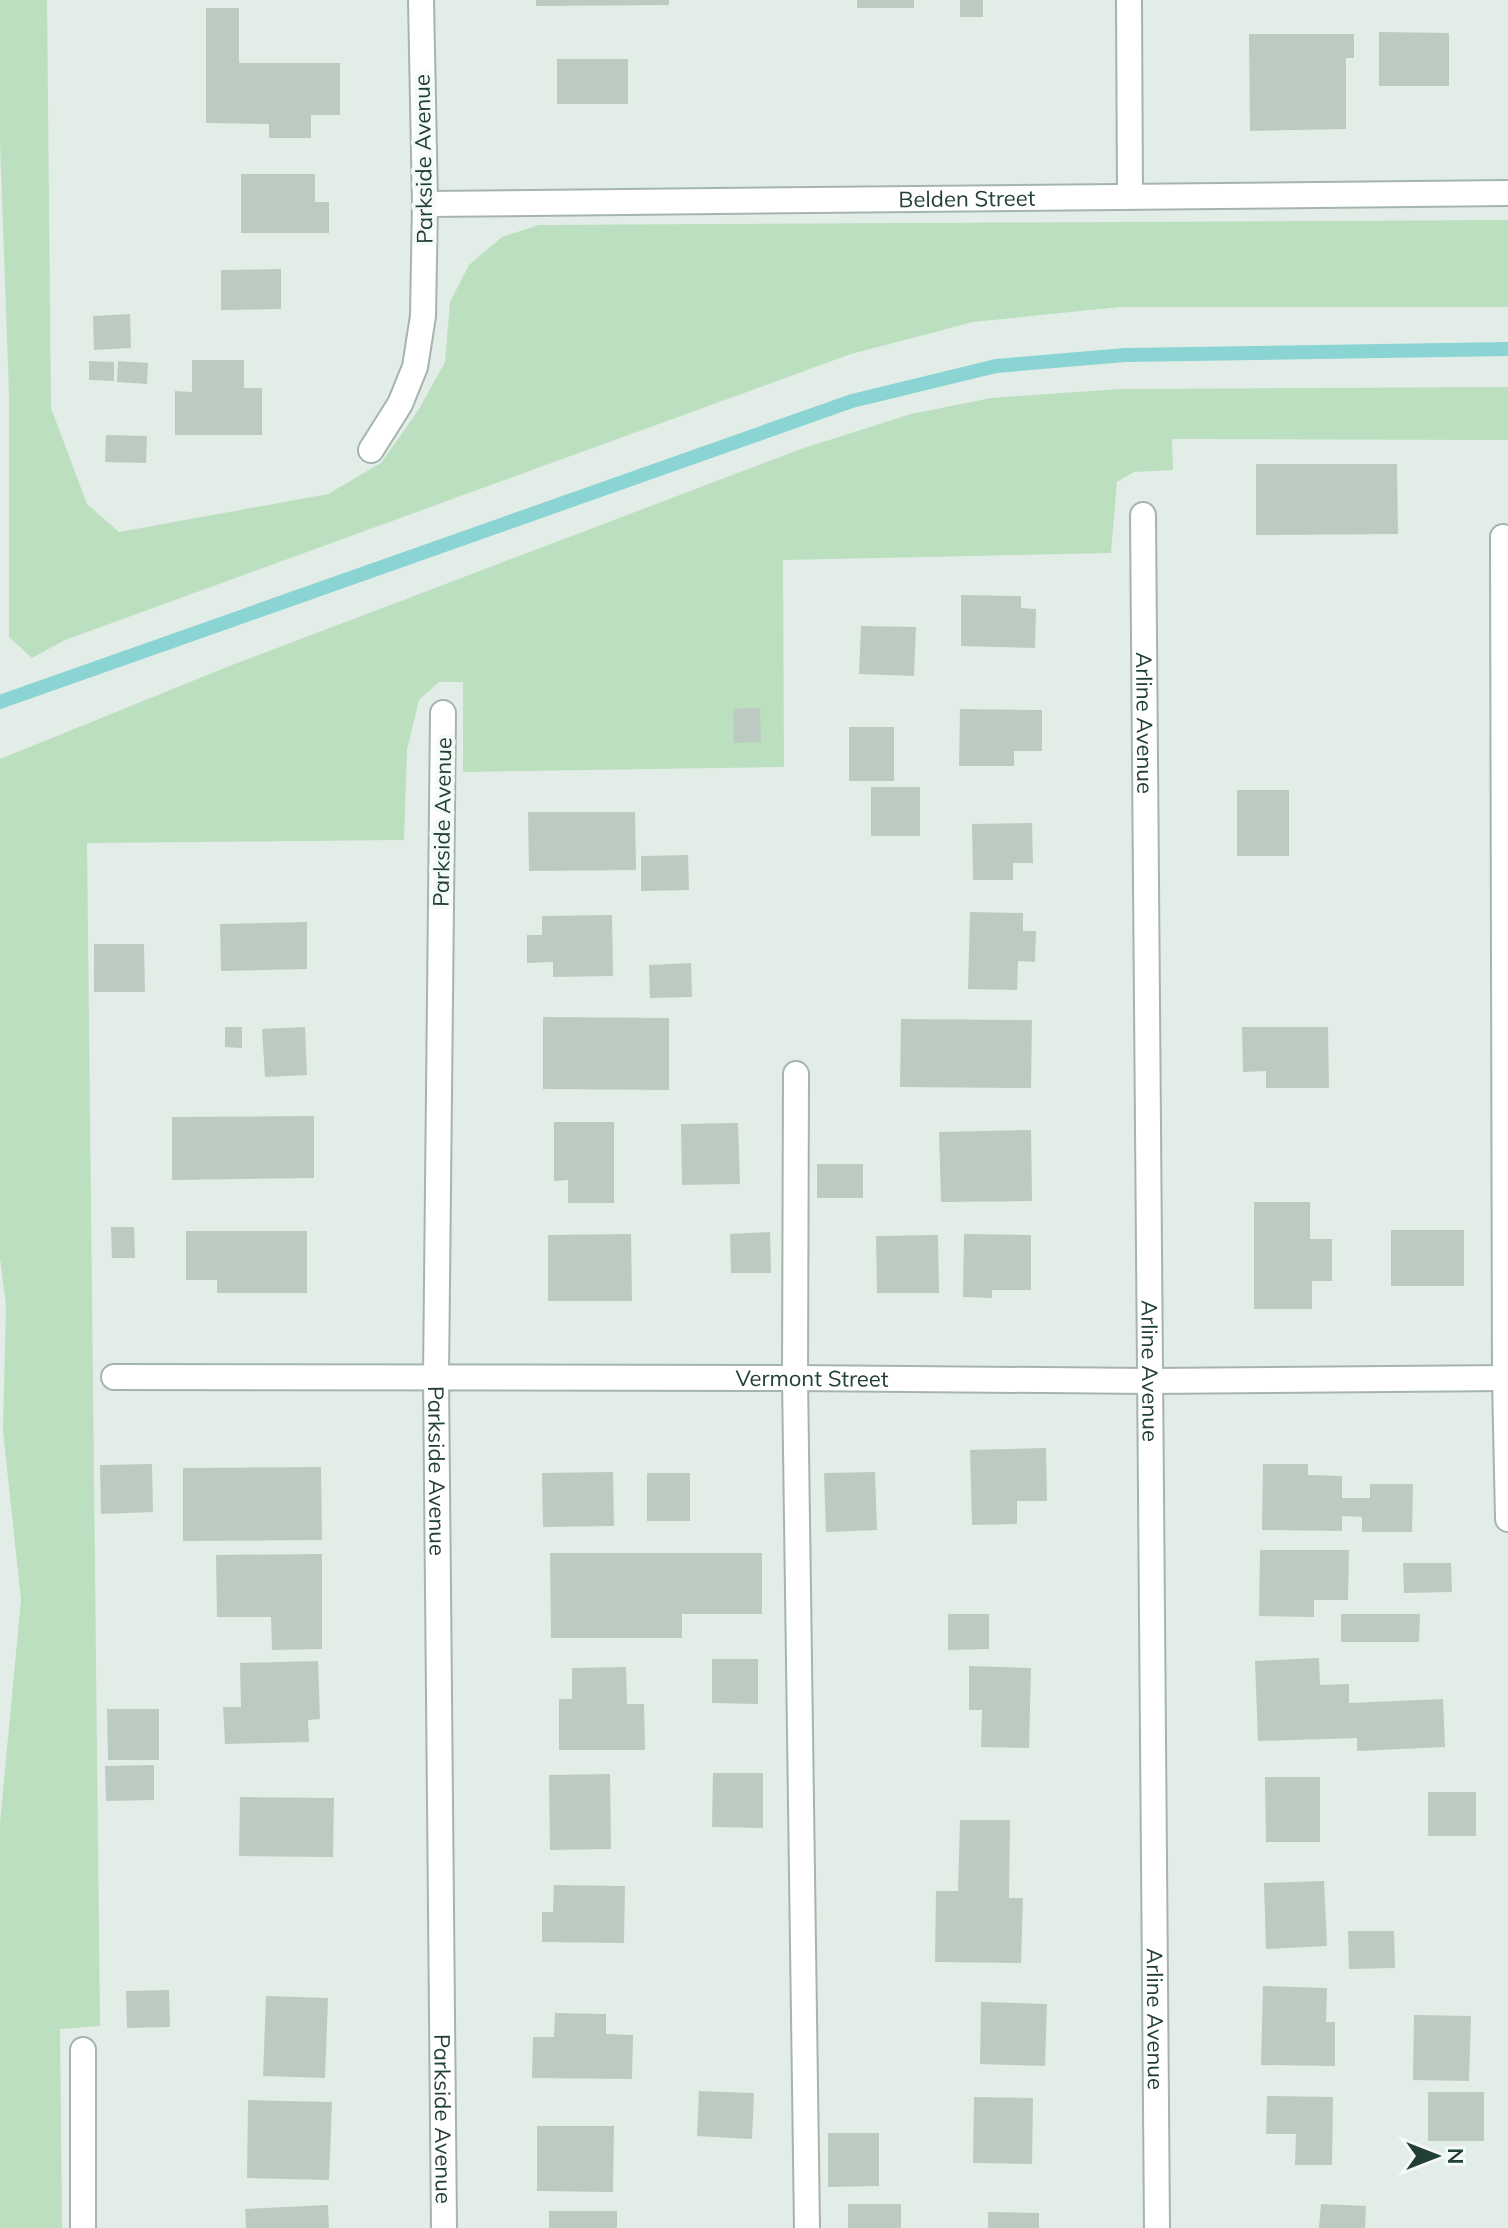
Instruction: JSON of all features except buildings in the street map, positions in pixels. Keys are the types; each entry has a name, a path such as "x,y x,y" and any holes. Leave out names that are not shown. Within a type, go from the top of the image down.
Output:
{"street":[{"name":"Parkside Avenue","path":"371,450 400,404 415,367 423,316 425,204 421,0"},
{"path":"1129,0 1130,196"},
{"name":"Belden Street","path":"425,204 1508,193"},
{"name":"Arline Avenue","path":"1143,515 1157,2228"},
{"path":"1503,537 1508,1519"},
{"name":"Parkside Avenue","path":"443,713 436,1377 444,2228"},
{"path":"796,1074 795,1378 807,2228"},
{"name":"Vermont Street","path":"114,1377 1150,1381 1506,1378"},
{"path":"83,2050 83,2228"}],"green space":[{"path":"0,0 47,0 51,408 87,504 119,532 328,494 381,463 419,409 445,362 450,302 469,265 502,237 539,225 1508,220 1508,307 1120,307 973,322 851,354 65,640 32,658 9,637 9,394 0,142"},
{"path":"1508,387 1508,440 1172,439 1173,470 1134,472 1117,482 1111,553 783,560 784,767 463,772 463,682 439,682 419,700 407,750 404,840 87,843 100,2026 60,2029 62,2228 0,2228 0,1823 21,1600 3,1430 6,1305 0,1258 0,759 232,665 801,449 911,414 991,398 1120,389"}],"waterway":[{"path":"0,702 852,401 996,366 1125,355 1508,349"}]}
